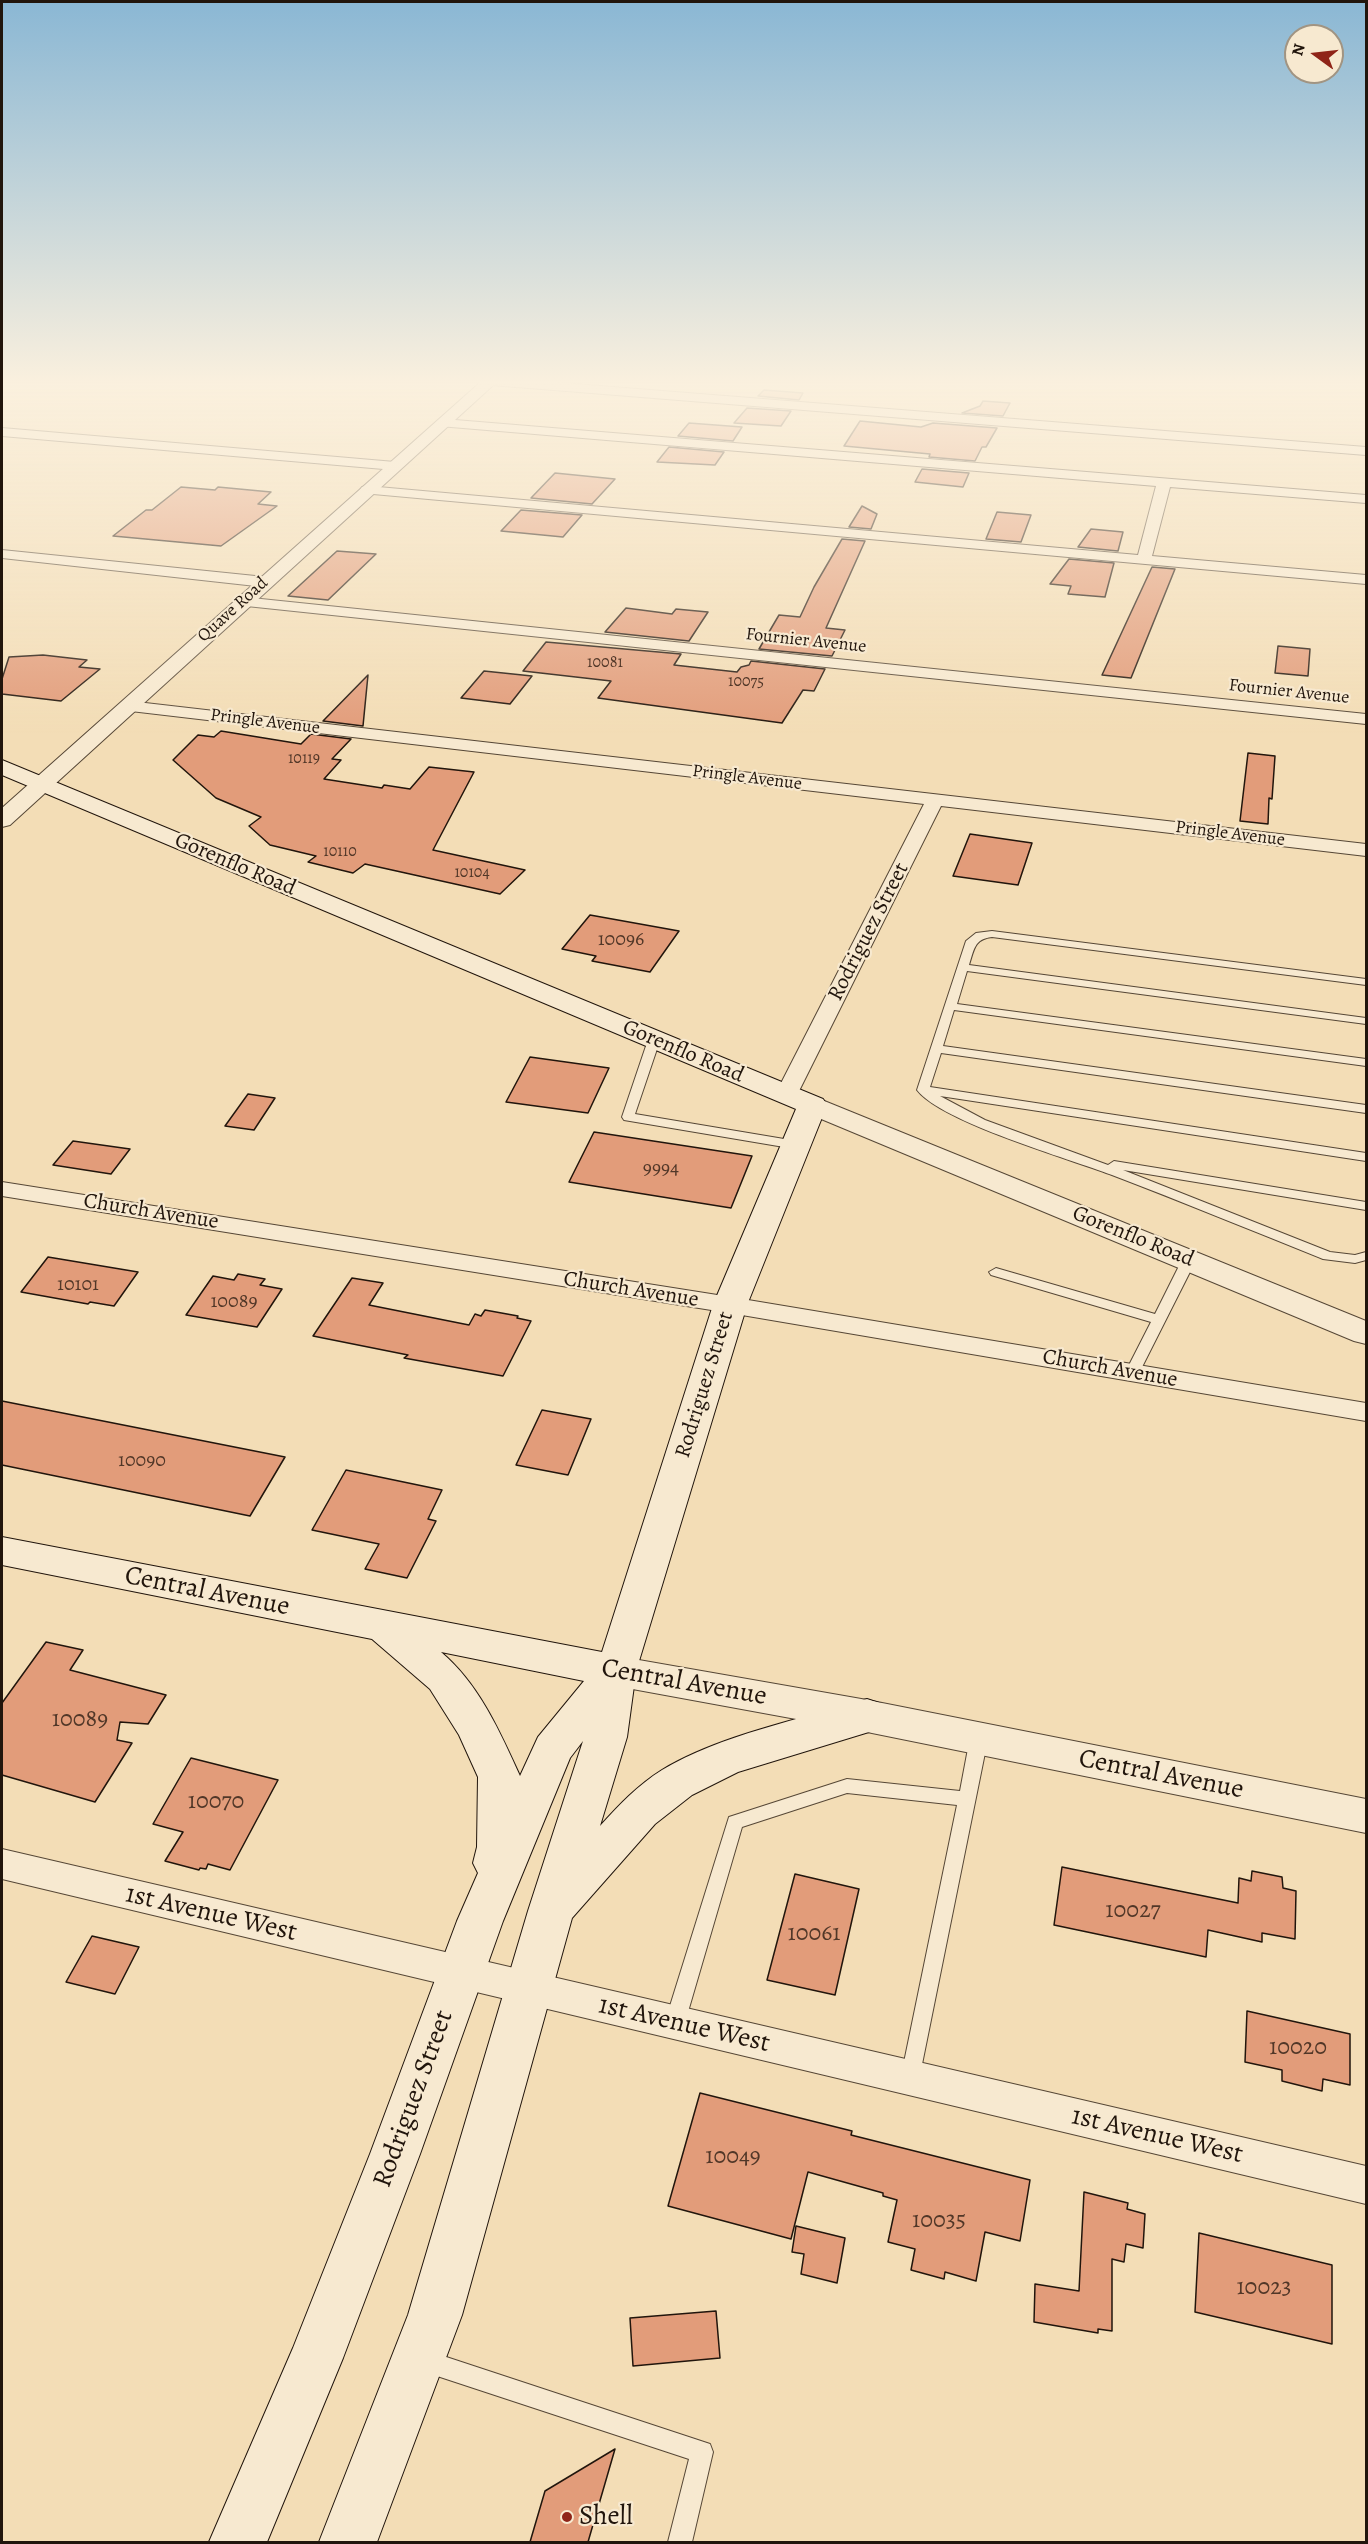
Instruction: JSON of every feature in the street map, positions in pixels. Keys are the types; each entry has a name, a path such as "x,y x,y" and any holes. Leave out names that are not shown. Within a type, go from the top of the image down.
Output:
{"main road":[{"name":"Gorenflo Road","path":"2,767 799,1100"},
{"name":"Rodriguez Street","path":"348,2542 435,2315 551,1911 606,1737 616,1671 730,1305 796,1145 799,1100"},
{"name":"Central Avenue","path":"2,1551 386,1628 616,1671"},
{"path":"386,1628 444,1678 477,1728 499,1778 499,1847 480,1921"},
{"name":"Rodriguez Street","path":"238,2542 316,2358 395,2154 480,1921 553,1749 616,1671"},
{"path":"551,1911 640,1811 676,1783 725,1759 867,1716"}],"street":[{"name":"Quave Road","path":"2,820 358,498"},
{"path":"453,498 1366,580"},
{"path":"1144,560 1160,498"},
{"path":"1350,498 1366,499"},
{"path":"2,554 265,582"},
{"name":"Fournier Avenue","path":"242,602 1366,719"},
{"name":"Pringle Avenue","path":"128,706 1366,850"},
{"name":"Rodriguez Street","path":"799,1100 935,800"},
{"name":"Gorenflo Road","path":"799,1100 1366,1333"},
{"name":"Church Avenue","path":"2,1189 730,1305 1366,1412"},
{"name":"Central Avenue","path":"616,1671 867,1716 1366,1816"},
{"name":"1st Avenue West","path":"2,1864 1366,2185"}],"lane":[{"path":"923,1090 961,968 971,941 980,935 992,934 1366,982"},
{"path":"961,968 1366,1021"},
{"path":"949,1006 1366,1063"},
{"path":"654,1040 628,1117 796,1145"},
{"path":"936,1049 1366,1109"},
{"path":"923,1090 1366,1157"},
{"path":"923,1090 939,1102 963,1114 1089,1161 1328,1256 1355,1258 1366,1256"},
{"path":"1089,1161 1366,1206"},
{"path":"1132,1373 1189,1260"},
{"path":"996,1272 1159,1320"},
{"path":"911,2078 979,1738"},
{"path":"675,2022 735,1822 847,1786 967,1799"},
{"path":"418,2359 702,2452 680,2542"}],"building":[{"path":"167,498 265,498 258,504 277,506 221,546 113,536 146,510 152,510"},
{"path":"531,498 598,498 592,504"},
{"path":"862,506 877,514 871,529 849,527"},
{"path":"521,510 582,515 563,537 501,531"},
{"path":"997,512 1031,515 1021,542 986,539"},
{"path":"1091,529 1123,532 1118,551 1078,547"},
{"path":"842,539 865,541 826,628 845,630 832,656 759,649 779,615 800,617 814,587"},
{"path":"337,551 376,554 328,600 288,596"},
{"path":"1069,559 1114,563 1105,597 1068,594 1071,586 1050,584"},
{"path":"1152,567 1175,569 1131,678 1102,675"},
{"path":"626,608 672,614 676,609 708,612 689,641 605,632"},
{"path":"546,642 681,654 674,665 737,672 741,667 749,665 751,661 825,669 814,691 803,690 782,723 598,698 611,681 523,671"},
{"path":"1278,646 1310,649 1308,676 1275,673"},
{"path":"43,655 87,660 79,667 100,669 61,701 2,694 2,679 9,657"},
{"path":"484,671 532,676 510,704 461,698"},
{"path":"368,675 363,726 323,721"},
{"path":"221,731 301,744 311,734 351,739 332,759 341,760 324,779 382,788 384,785 410,789 429,767 474,772 433,850 525,870 500,894 365,864 353,873 308,862 316,856 270,845 249,826 261,817 216,798 173,760 198,735 214,737"},
{"path":"1248,753 1275,756 1268,824 1240,821"},
{"path":"970,834 1032,843 1018,885 953,876"},
{"path":"590,915 679,931 650,972 592,961 596,956 562,949"},
{"path":"530,1057 609,1068 588,1113 506,1102"},
{"path":"248,1094 275,1098 254,1130 225,1126"},
{"path":"594,1132 752,1156 731,1208 569,1182"},
{"path":"73,1141 130,1149 111,1174 53,1165"},
{"path":"48,1257 138,1272 114,1306 90,1302 88,1304 21,1292"},
{"path":"238,1274 265,1279 260,1285 282,1289 257,1327 186,1315 213,1276 234,1280"},
{"path":"352,1278 383,1283 369,1305 469,1325 475,1314 481,1316 485,1310 518,1316 517,1318 531,1321 503,1376 404,1358 408,1355 313,1336"},
{"path":"2,1401 285,1457 250,1516 2,1465"},
{"path":"542,1410 591,1419 568,1475 516,1465"},
{"path":"346,1470 442,1490 428,1519 436,1521 407,1578 365,1569 379,1544 312,1530"},
{"path":"46,1642 83,1650 70,1670 166,1695 148,1724 120,1722 117,1740 132,1743 95,1802 2,1775 2,1703"},
{"path":"191,1758 278,1780 230,1870 208,1864 206,1869 200,1868 199,1870 165,1861 183,1832 153,1824"},
{"path":"1062,1867 1238,1903 1239,1878 1251,1881 1252,1871 1282,1877 1283,1888 1296,1891 1295,1939 1262,1933 1262,1942 1208,1930 1206,1957 1054,1925"},
{"path":"795,1874 859,1889 835,1995 767,1980"},
{"path":"92,1936 139,1947 115,1994 66,1982"},
{"path":"1247,2011 1350,2034 1350,2085 1323,2079 1322,2091 1282,2081 1282,2070 1245,2062"},
{"path":"700,2093 852,2131 851,2135 1030,2180 1020,2241 985,2232 976,2281 945,2272 944,2279 911,2270 915,2249 888,2242 897,2200 883,2196 883,2193 808,2172 791,2239 668,2206"},
{"path":"1084,2192 1128,2203 1127,2209 1145,2214 1143,2248 1126,2244 1124,2262 1112,2259 1112,2331 1098,2329 1098,2333 1034,2322 1035,2284 1079,2291"},
{"path":"796,2226 845,2238 837,2283 801,2274 804,2254 792,2252"},
{"path":"1199,2233 1332,2265 1332,2344 1195,2312"},
{"path":"716,2311 720,2358 633,2366 630,2318"},
{"name":"Shell","path":"615,2449 588,2542 530,2542 545,2491"}],"place":[{"name":"Shell","path":"567,2517"}]}
